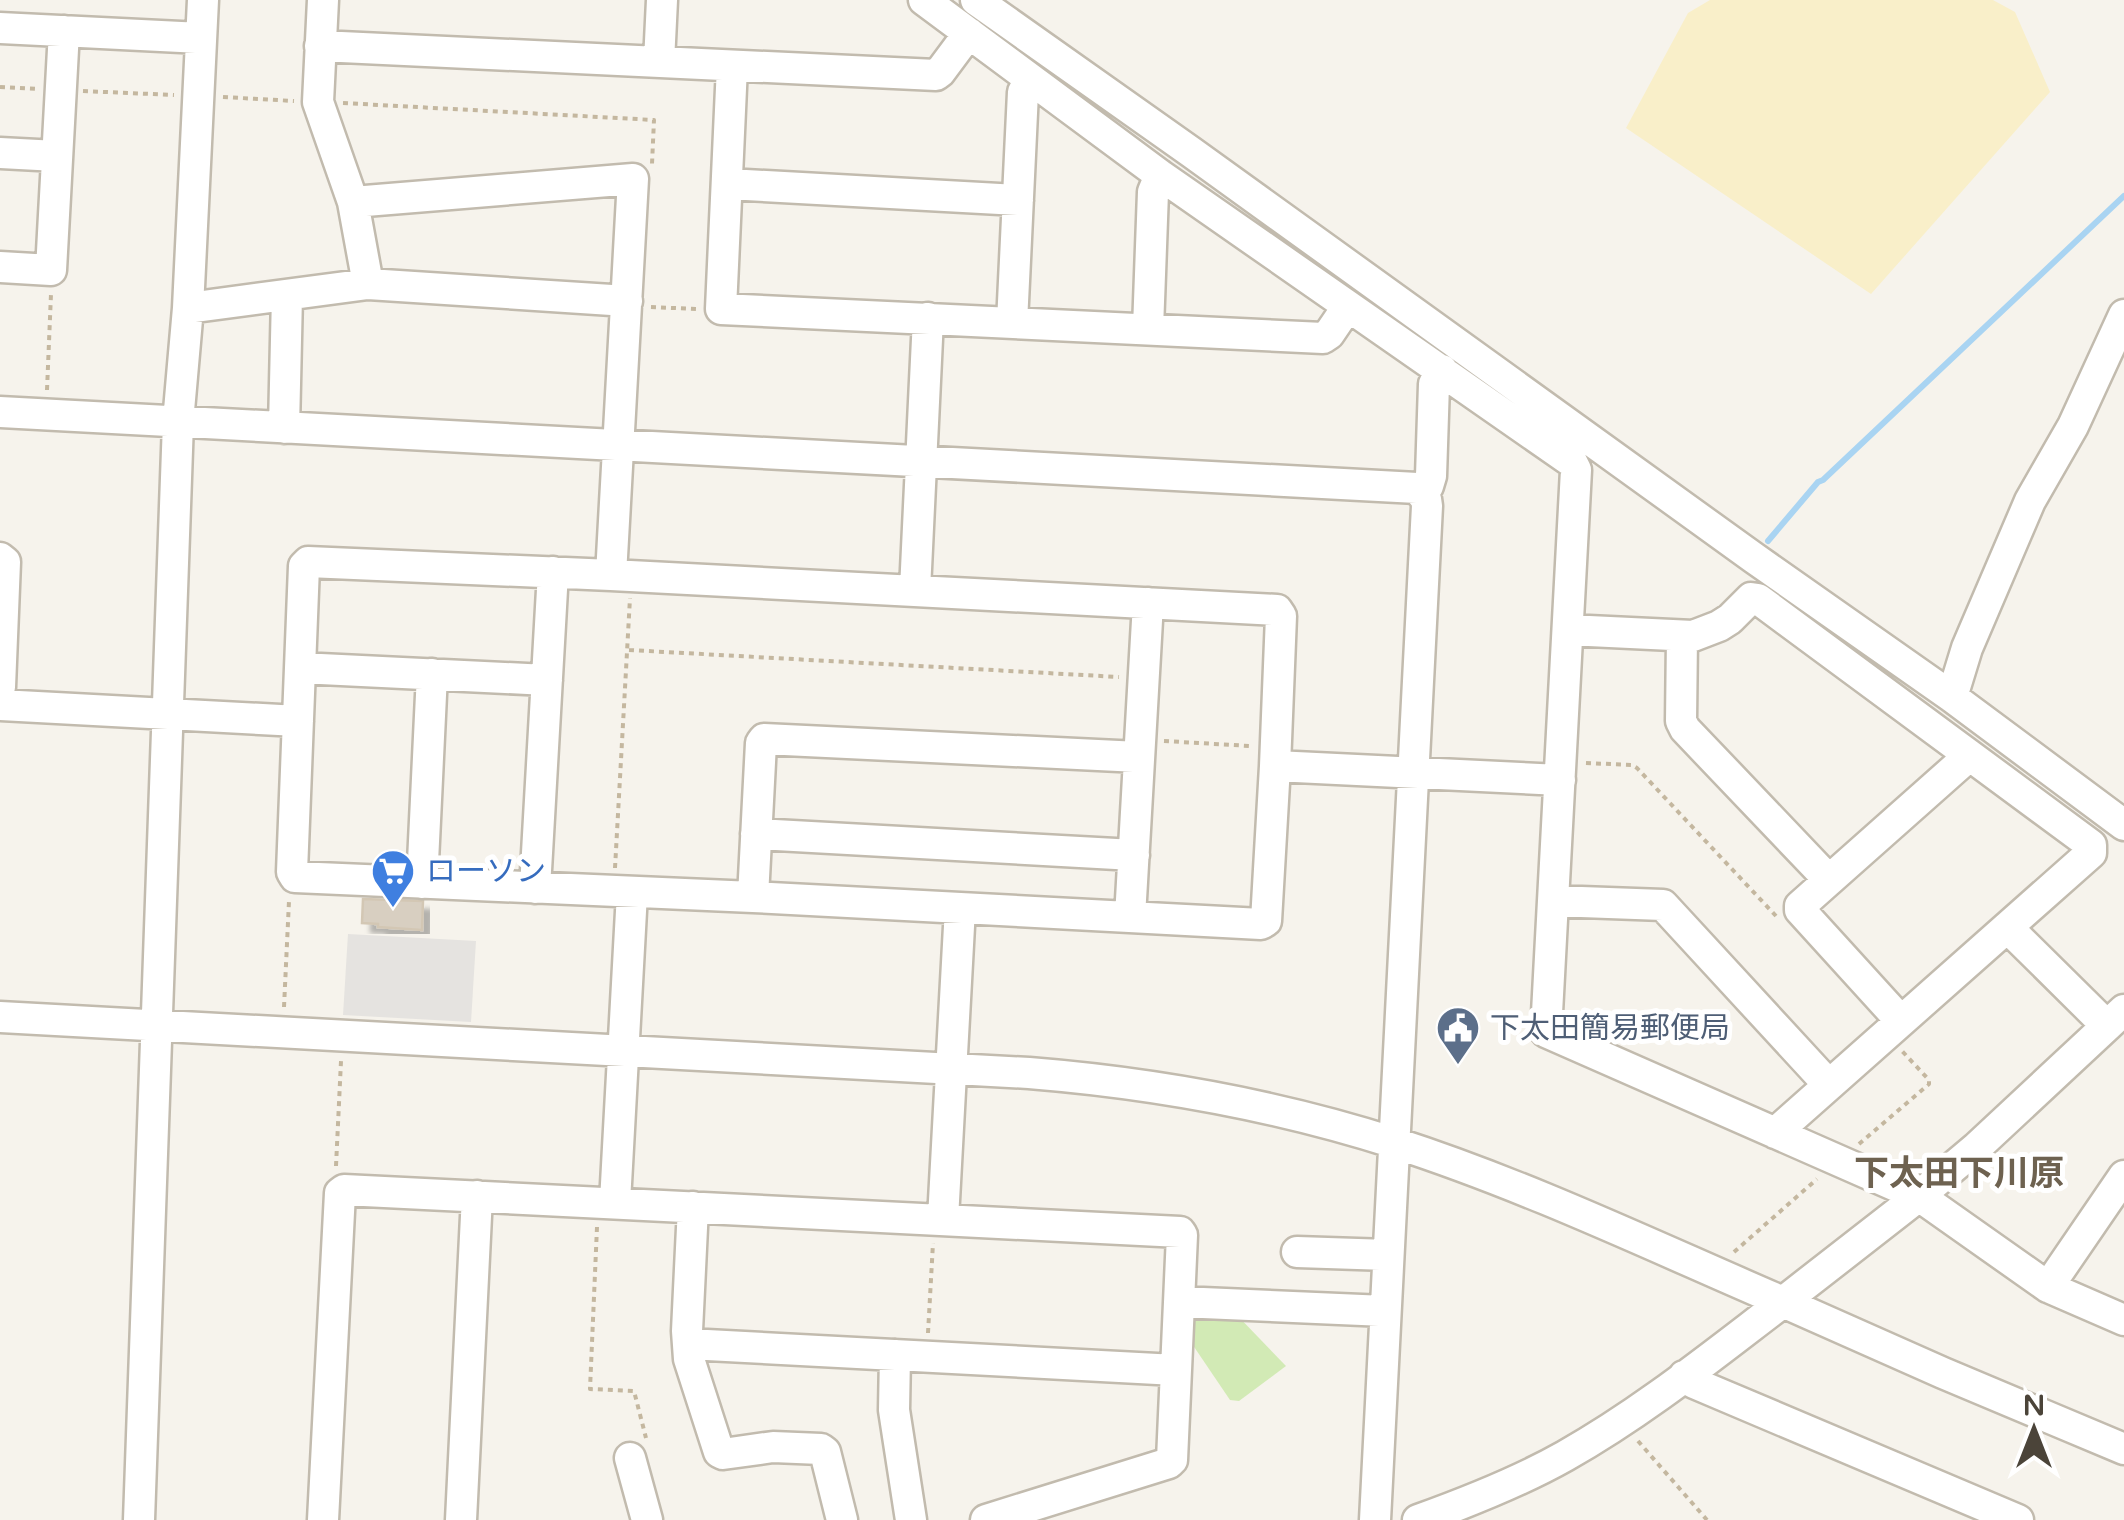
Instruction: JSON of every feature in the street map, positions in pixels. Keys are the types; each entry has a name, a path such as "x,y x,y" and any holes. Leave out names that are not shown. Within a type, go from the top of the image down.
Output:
{"street":[{"path":"139,1520 178,422 188,308 203,0"},
{"path":"323,0 318,102 353,202 368,284"},
{"path":"659,62 662,0"},
{"path":"924,0 1160,175 1572,462 1576,470 1546,1032 1919,1196 2048,1287 2124,1320"},
{"path":"976,0 1952,697 2124,825"},
{"path":"0,28 201,38"},
{"path":"0,267 51,270 64,31"},
{"path":"320,46 936,75 970,33"},
{"path":"732,66 721,308 1324,338 1348,306"},
{"path":"1012,323 1023,92 1032,80"},
{"path":"0,153 57,156"},
{"path":"1148,329 1153,192 1160,175"},
{"path":"353,202 633,179 636,304 618,446 621,576"},
{"path":"728,184 1018,200"},
{"path":"188,308 368,284 636,304"},
{"path":"284,428 287,294"},
{"path":"1952,697 1966,648 2030,500 2073,426 2124,314"},
{"path":"915,590 928,318"},
{"path":"1423,492 1431,476 1434,384 1442,370"},
{"path":"0,412 1408,486 1423,492 1427,506 1375,1520"},
{"path":"0,558 5,562 0,687"},
{"path":"308,562 553,572 1277,610 1282,616 1266,920 1262,924 295,877 292,872 304,566 308,562"},
{"path":"535,888 553,572"},
{"path":"1568,630 1682,637 1705,634 1751,598 1758,599 2091,845 2091,853 2009,928 1775,1134"},
{"path":"1130,917 1148,603"},
{"path":"1682,637 1681,721 1685,729 1829,880"},
{"path":"300,668 547,680"},
{"path":"422,883 432,674"},
{"path":"0,705 298,721"},
{"path":"752,897 764,739 1139,758"},
{"path":"1893,1027 1800,906 1969,756"},
{"path":"1275,766 1413,774 1561,771"},
{"path":"756,834 1134,855"},
{"path":"607,1202 622,1051 623,892"},
{"path":"1554,902 1663,905 1828,1084"},
{"path":"939,1219 960,908"},
{"path":"1418,1520 1562,1458 1684,1376 1919,1196 2115,1018 2009,928"},
{"path":"0,1018 952,1069 1088,1078 1167,1088 1274,1110 1394,1143 1472,1170 2124,1448"},
{"path":"2048,1287 2124,1176"},
{"path":"323,1520 340,1193 344,1190 1180,1232 1172,1460 986,1520"},
{"path":"460,1520 477,1196"},
{"path":"692,1208 688,1344 694,1376 719,1452 773,1446 825,1452 842,1520"},
{"path":"1297,1252 1388,1255"},
{"path":"1180,1302 1385,1310"},
{"path":"688,1344 1176,1370"},
{"path":"895,1355 894,1410 911,1520"},
{"path":"1684,1376 2018,1520"},
{"path":"639,1452 647,1520"}],"path":[{"path":"0,87 654,120 651,176"},
{"path":"45,414 51,270"},
{"path":"636,304 721,308"},
{"path":"621,576 628,650 623,892"},
{"path":"628,650 1127,677"},
{"path":"1561,771 1632,765 1638,768 1781,922"},
{"path":"284,1008 292,872"},
{"path":"1728,1257 1929,1084 1893,1027"},
{"path":"342,1056 335,1180 342,1191"},
{"path":"607,1202 590,1390 634,1391 639,1452"},
{"path":"927,1356 939,1219"},
{"path":"1632,1433 1707,1520"}],"green space":[{"path":"1234,1312 1286,1366 1239,1401 1230,1400 1186,1335 1186,1317"}],"sand":[{"path":"1710,0 1993,0 2015,12 2050,92 1871,294 1626,128 1688,13"}],"shaded area":[{"path":"348,934 476,941 471,1022 343,1015"}],"building":[{"name":"ローソン","path":"363,899 423,901 422,930 362,923"}],"waterway":[{"path":"1768,541 1818,482 2124,196"}],"place":[{"name":"ローソン","path":"393,909"},
{"name":"下太田簡易郵便局","path":"1458,1066"}],"district":[{"name":"下太田下川原","path":"1959,1174"}]}
